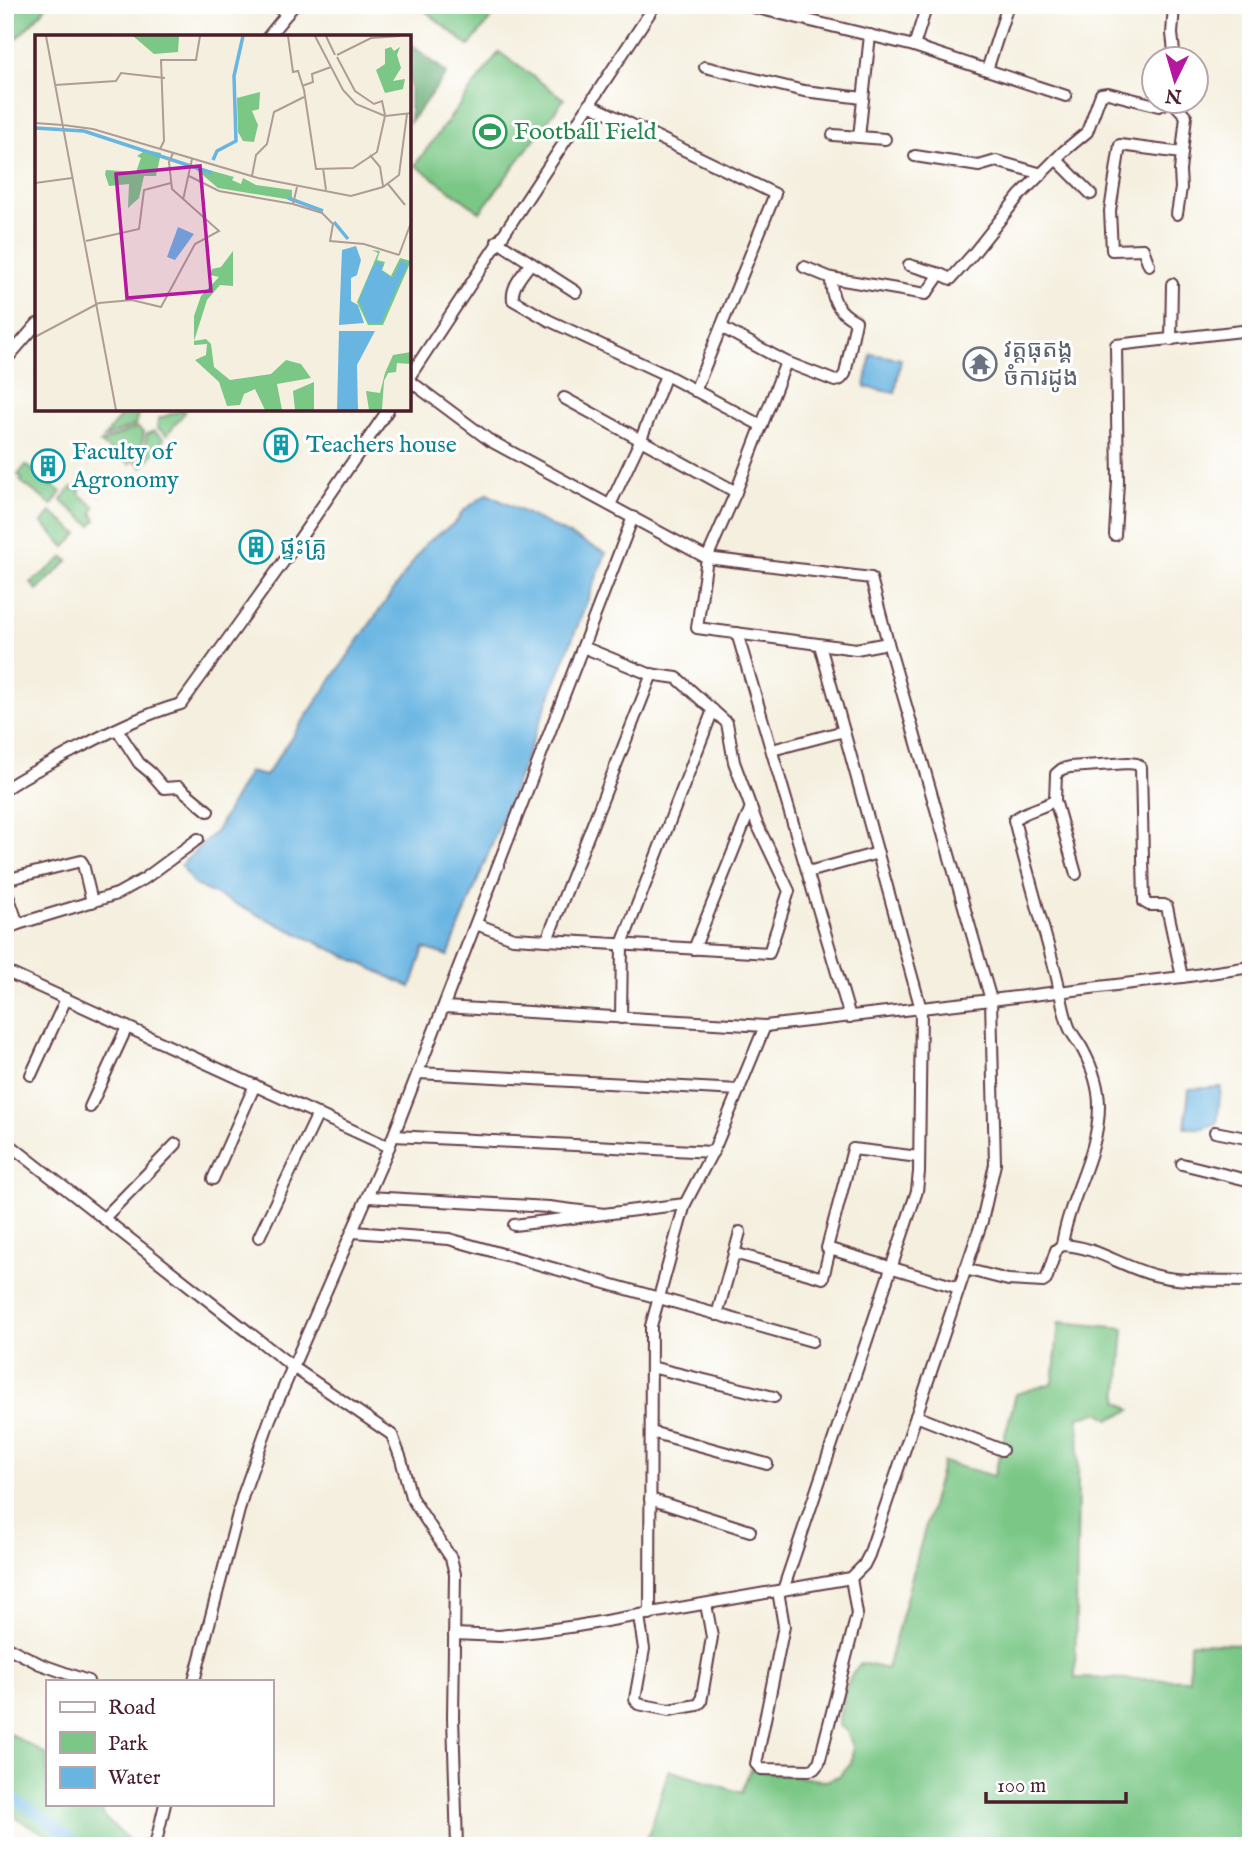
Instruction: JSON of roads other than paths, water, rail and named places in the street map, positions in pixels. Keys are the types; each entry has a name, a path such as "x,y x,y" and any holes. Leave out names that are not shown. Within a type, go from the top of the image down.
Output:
{"street":[{"path":"270,35 290,10 275,5"},
{"path":"411,377 497,241 655,5"},
{"path":"745,5 914,46 1066,96"},
{"path":"914,46 927,5"},
{"path":"988,70 1008,5"},
{"path":"1173,46 1174,5"},
{"path":"859,137 870,35"},
{"path":"705,67 804,91 863,97"},
{"path":"909,265 951,279 1019,196 1087,132 1101,94 1108,93 1140,101"},
{"path":"589,104 775,194 695,391"},
{"path":"1177,214 1185,116"},
{"path":"833,135 885,139"},
{"path":"1149,265 1143,249 1112,250 1110,211 1120,145 1182,153"},
{"path":"915,156 979,166 996,162 1042,174"},
{"path":"1056,159 1091,194"},
{"path":"497,241 576,292"},
{"path":"531,263 512,293 513,300 548,320 666,375 762,426"},
{"path":"804,267 831,278 926,294 940,274"},
{"path":"721,327 786,362 835,382 845,374 856,321 842,313 836,304 831,292 831,278"},
{"path":"1171,340 1172,284"},
{"path":"5,361 35,326"},
{"path":"1115,535 1118,482 1116,345 1251,330"},
{"path":"786,362 736,492 707,558 697,628 856,649 888,643"},
{"path":"610,505 641,439 666,375"},
{"path":"411,380 489,440 707,558 871,578 991,1000 995,1164 982,1221 864,1565 851,1577 644,1615 500,1636 454,1634"},
{"path":"564,398 736,492"},
{"path":"5,789 23,777 152,712 181,704 292,551 386,411"},
{"path":"194,1680 243,1495 270,1419 391,1142 633,517"},
{"path":"737,633 850,1017"},
{"path":"820,645 921,1009 919,1157 917,1191 781,1591 784,1626 756,1764 761,1769 809,1770 819,1763 856,1614 851,1577"},
{"path":"476,924 513,937 769,953 789,891 757,824 734,762 727,723 677,678 652,674 583,647"},
{"path":"548,940 652,674"},
{"path":"621,1018 622,944 713,710"},
{"path":"117,729 139,763 152,773 164,788 179,787 208,811"},
{"path":"772,750 844,732"},
{"path":"1076,874 1055,800 1056,775 1062,769 1070,767 1137,764 1140,768 1144,902 1167,907 1182,977"},
{"path":"965,1269 1008,1280 1046,1280 1056,1250 1062,1245 1072,1203 1094,1143 1099,1103 1096,1079 1069,1028 1013,820 1025,812 1052,804 1055,800"},
{"path":"694,948 751,807"},
{"path":"5,930 117,894 144,879 198,839"},
{"path":"807,872 878,853"},
{"path":"5,880 81,861 92,902"},
{"path":"5,887 18,924"},
{"path":"444,1007 765,1026 1251,967"},
{"path":"5,971 318,1114 391,1142 713,1152"},
{"path":"30,1075 66,999"},
{"path":"706,1604 712,1637 701,1702 668,1710 638,1704 635,1699 644,1648 650,1499 651,1326 685,1204 713,1152 765,1026"},
{"path":"90,1107 127,1027"},
{"path":"418,1073 739,1090"},
{"path":"213,1179 255,1085"},
{"path":"259,1237 318,1114"},
{"path":"1215,1132 1251,1139"},
{"path":"5,1141 293,1367 392,1435 411,1497 454,1566 453,1717 457,1846"},
{"path":"104,1218 176,1144"},
{"path":"919,1157 853,1149 827,1248 959,1289"},
{"path":"1182,1164 1251,1181"},
{"path":"368,1197 549,1207 604,1214"},
{"path":"514,1225 685,1204"},
{"path":"352,1231 449,1239 812,1341"},
{"path":"717,1314 740,1232"},
{"path":"1062,1245 1079,1246 1164,1278 1251,1281"},
{"path":"734,1254 823,1278 831,1249"},
{"path":"651,1367 774,1397"},
{"path":"916,1416 1002,1450"},
{"path":"651,1432 767,1464"},
{"path":"650,1499 750,1531"},
{"path":"5,1646 40,1664 85,1680"},
{"path":"155,1846 165,1806"}],"water":[{"path":"871,354 901,359 895,393 865,387"},
{"path":"487,494 606,553 448,956 424,948 411,987 195,885 181,865 216,831 249,772 265,776 426,543 456,522 463,511"},
{"path":"1221,1087 1217,1123 1203,1128 1185,1128 1189,1089"}],"waterway":[{"path":"5,1793 81,1846"}],"place":[{"name":"Football Field","path":"490,132"},
{"name":"វត្តធុតង្គ ចំការដូង","path":"980,364"},
{"name":"Teachers house","path":"281,445"},
{"name":"Faculty of Agronomy","path":"48,466"},
{"name":"ផ្ទះគ្រូ","path":"256,547"}]}
